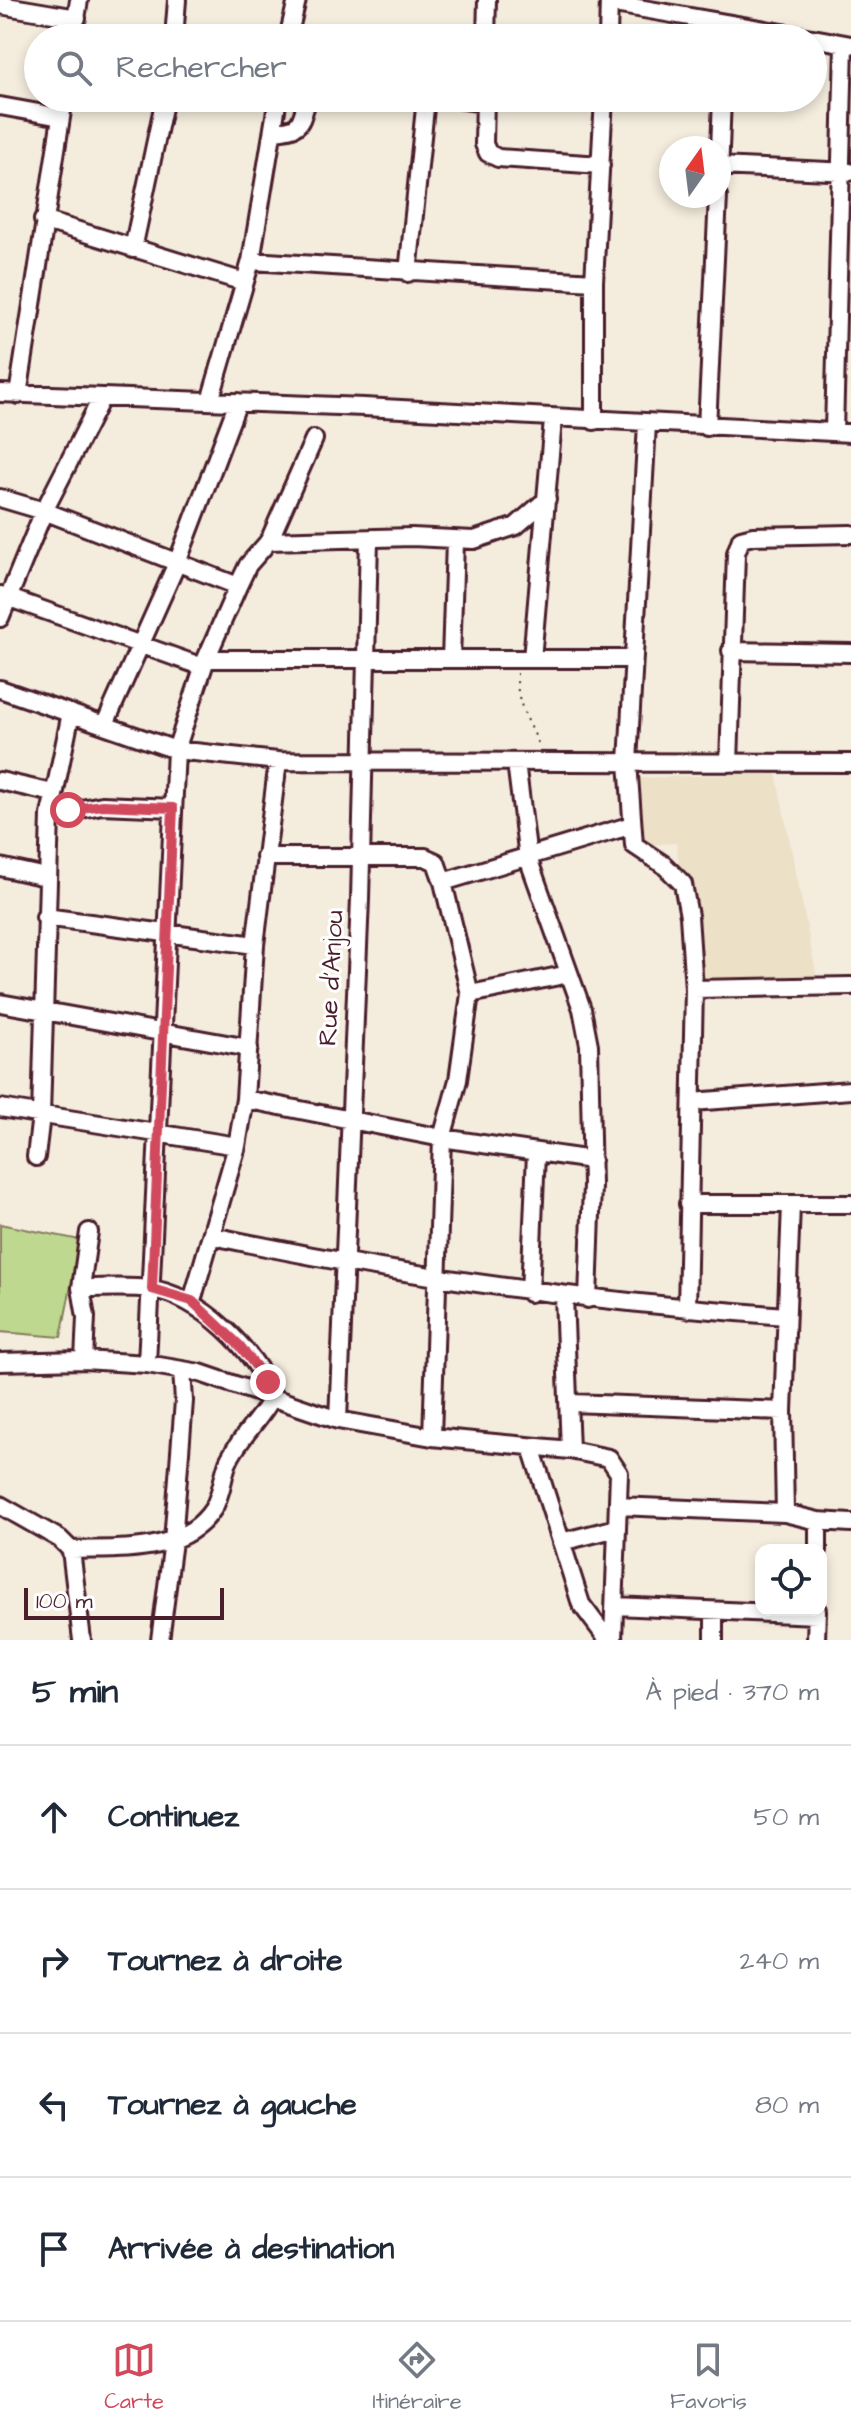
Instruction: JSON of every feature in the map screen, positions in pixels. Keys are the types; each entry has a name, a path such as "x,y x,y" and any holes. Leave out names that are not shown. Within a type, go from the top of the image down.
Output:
{"street":[{"path":"76,24 79,0"},
{"path":"175,24 177,0"},
{"path":"291,24 297,0"},
{"path":"486,24 487,0"},
{"path":"608,24 609,2 701,24"},
{"path":"0,5 77,18"},
{"path":"0,393 842,432 848,44 827,40"},
{"path":"0,106 24,110"},
{"path":"33,112 61,117"},
{"path":"18,395 62,112"},
{"path":"133,249 162,112"},
{"path":"210,401 251,261 276,112"},
{"path":"273,131 294,130 303,112"},
{"path":"408,273 425,112"},
{"path":"485,112 484,144 488,153 498,158 601,165"},
{"path":"594,421 594,282 603,112"},
{"path":"720,136 721,112"},
{"path":"731,167 846,172"},
{"path":"707,427 717,208"},
{"path":"43,220 244,282"},
{"path":"251,261 594,282"},
{"path":"0,618 4,596 102,397"},
{"path":"105,724 177,563 238,402"},
{"path":"524,659 547,499 553,420"},
{"path":"647,424 628,762 634,845 664,865 683,884 694,989 687,1309"},
{"path":"147,1364 176,750 204,663 238,586 248,565 269,541 314,439"},
{"path":"0,498 44,511 238,586"},
{"path":"269,541 412,537 455,542 474,540 516,526 547,499"},
{"path":"729,763 736,553 741,539 753,536 851,534"},
{"name":"Rue d’Anjou","path":"338,1420 361,855 369,539"},
{"path":"451,659 455,542"},
{"path":"4,596 204,663 366,659 632,659"},
{"path":"731,651 851,653"},
{"path":"0,689 176,750 278,761 851,763"},
{"path":"36,1157 41,1115 50,815 71,713"},
{"path":"192,1301 237,1146 245,1099 255,945 278,761"},
{"path":"516,762 528,858 586,1025 591,1063 592,1160 588,1299"},
{"path":"0,781 53,793"},
{"path":"50,815 102,805 173,808"},
{"path":"443,882 632,825"},
{"path":"265,857 361,855 431,858 436,862 443,882 470,994 458,1080 442,1138 432,1437"},
{"path":"0,867 46,877"},
{"path":"45,917 255,945"},
{"path":"470,994 569,974"},
{"path":"694,989 851,986"},
{"path":"0,1003 249,1048"},
{"path":"692,1102 851,1090"},
{"path":"245,1099 442,1138 592,1160"},
{"path":"0,1108 237,1146"},
{"path":"530,1293 536,1153"},
{"path":"688,1204 851,1204"},
{"path":"785,1513 783,1411 791,1205"},
{"path":"84,1360 86,1317 81,1288 89,1232"},
{"path":"213,1236 344,1265 530,1293 786,1316"},
{"path":"81,1288 152,1289 192,1301 260,1369 273,1396"},
{"path":"564,1296 571,1403 570,1450"},
{"path":"0,1362 84,1360 147,1364 182,1370 273,1396 338,1420 432,1437 604,1456 616,1463 619,1473 615,1606 610,1640"},
{"path":"164,1639 184,1401 182,1370"},
{"path":"71,1550 173,1541 212,1511 227,1464 273,1396"},
{"path":"571,1403 783,1411"},
{"path":"531,1447 581,1604 610,1640"},
{"path":"0,1505 60,1539 71,1550 82,1640"},
{"path":"618,1506 785,1513 818,1521 851,1523"},
{"path":"818,1521 818,1544"},
{"path":"561,1542 617,1528"},
{"path":"615,1606 755,1612"},
{"path":"714,1612 714,1640"},
{"path":"816,1640 817,1616"}],"path":[{"path":"524,659 516,694 546,762"}],"shaded area":[{"path":"776,773 817,977 697,982 676,843 644,845 638,778"}],"green space":[{"path":"0,1224 80,1240 61,1337 0,1332"}],"route":[{"path":"68,810 102,805 173,808 152,1289 192,1301 240,1346 268,1382"}]}
